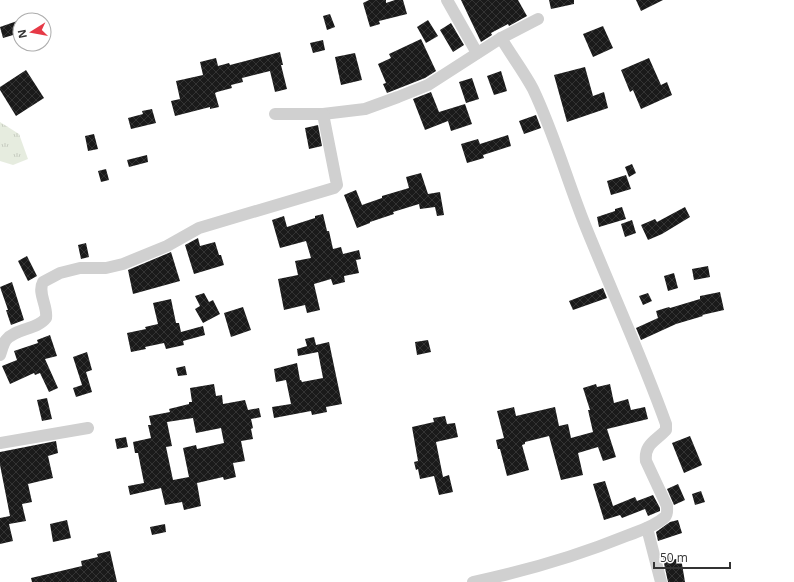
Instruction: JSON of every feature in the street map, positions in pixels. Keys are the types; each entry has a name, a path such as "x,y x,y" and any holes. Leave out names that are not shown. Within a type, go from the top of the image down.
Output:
{"street":[{"path":"447,0 477,53"},
{"path":"275,114 323,114 365,109 428,85 501,38 538,19"},
{"path":"473,582 527,569 609,543 647,528 666,517 668,511 646,461 645,453 648,447 666,430 666,424 647,372 577,206 552,135 533,89 501,38"},
{"path":"0,355 6,340 11,336 37,325 46,318 46,309 41,290 43,282 60,273 80,268 106,268 123,264 167,246 199,228 334,188 337,185 323,114"},
{"path":"0,443 88,428"},
{"path":"647,528 661,582"}],"green space":[{"path":"0,122 19,134 28,159 13,165 0,161"}],"building":[{"path":"369,0 386,0 386,3 395,0 403,0 407,14 379,21 380,24 370,27 363,3"},
{"path":"461,0 518,0 527,16 509,26 508,24 491,33 492,35 481,42"},
{"path":"549,0 574,0 574,4 551,9"},
{"path":"636,0 663,0 641,11"},
{"path":"330,14 335,27 327,30 323,16"},
{"path":"428,20 438,36 426,43 417,27"},
{"path":"12,23 12,35 3,38 0,27"},
{"path":"451,23 464,45 453,52 440,30"},
{"path":"603,26 613,48 593,57 583,34"},
{"path":"421,39 436,71 425,78 387,93 383,84 386,83 378,64 391,58 389,54"},
{"path":"323,40 325,50 313,53 310,43"},
{"path":"280,52 283,65 281,65 287,89 275,92 270,71 242,78 243,82 231,85 232,88 215,93 219,107 210,109 210,107 175,116 171,101 180,99 176,81 203,75 200,62 216,58 218,66 229,63 230,65"},
{"path":"355,53 362,80 341,85 335,57"},
{"path":"649,58 661,85 667,82 672,95 641,109 633,90 630,92 621,70"},
{"path":"585,67 593,96 604,92 608,108 567,122 554,75"},
{"path":"26,70 44,98 16,116 0,90 0,87"},
{"path":"501,71 507,91 494,95 487,76"},
{"path":"472,78 479,99 466,103 459,82"},
{"path":"431,92 439,112 465,104 472,124 451,131 448,121 425,130 413,99"},
{"path":"152,109 156,123 131,129 128,118 143,114 142,111"},
{"path":"536,115 541,128 524,134 519,121"},
{"path":"318,125 322,146 309,149 305,128"},
{"path":"94,134 98,149 88,151 85,136"},
{"path":"508,135 511,146 483,155 484,158 467,163 461,144 478,139 480,144"},
{"path":"147,155 148,162 129,167 127,160"},
{"path":"632,164 636,173 629,177 625,167"},
{"path":"106,169 109,180 101,182 98,171"},
{"path":"421,173 428,194 440,192 444,215 437,216 435,207 420,209 419,204 393,212 394,214 357,228 344,195 356,190 362,205 382,198 382,196 409,188 406,177"},
{"path":"626,175 631,189 611,195 607,181"},
{"path":"622,207 626,219 599,227 597,217"},
{"path":"685,207 690,217 662,234 648,240 641,225 655,219 657,222"},
{"path":"323,214 333,249 341,247 343,254 359,250 361,259 356,260 359,273 344,276 345,282 333,285 331,279 314,284 320,310 307,313 305,305 284,310 278,279 298,275 295,261 311,258 306,241 280,248 272,220 284,216 287,227"},
{"path":"632,220 636,233 625,237 621,224"},
{"path":"198,238 200,246 215,242 224,265 194,274 185,245"},
{"path":"86,243 89,257 81,259 78,245"},
{"path":"171,252 180,281 133,294 128,270"},
{"path":"27,256 37,276 28,281 18,261"},
{"path":"708,266 710,277 694,280 692,269"},
{"path":"674,273 678,288 668,291 664,276"},
{"path":"12,282 24,320 11,325 6,310 8,310 0,287"},
{"path":"603,288 607,298 573,310 569,301"},
{"path":"720,292 724,310 702,315 703,316 676,324 641,340 636,328 658,318 656,311 700,299 700,296"},
{"path":"204,293 209,302 213,300 220,314 203,323 195,309 200,306 195,296"},
{"path":"648,293 652,301 643,305 639,296"},
{"path":"171,299 176,323 179,323 181,332 203,326 205,335 183,341 184,345 166,349 164,343 131,352 127,333 146,329 145,327 158,324 153,303"},
{"path":"243,307 251,330 231,337 224,313"},
{"path":"50,335 57,356 45,359 58,388 49,392 40,373 35,375 34,373 10,384 2,366 17,360 14,351 38,343 37,340"},
{"path":"314,337 316,345 329,342 342,404 326,407 327,412 312,415 311,411 274,418 272,407 291,404 286,380 276,382 274,369 297,363 300,380 302,382 323,378 318,352 298,356 297,349 307,346 305,339"},
{"path":"428,340 431,352 417,355 415,342"},
{"path":"87,352 92,370 86,372 92,392 76,397 73,388 82,385 73,357"},
{"path":"185,366 187,375 178,376 176,368"},
{"path":"214,384 216,396 222,395 223,404 245,400 248,410 259,408 261,417 251,419 253,439 241,441 245,461 233,463 236,477 224,480 223,477 197,483 201,506 184,510 182,502 165,505 161,488 130,495 128,486 144,483 138,453 135,453 133,442 151,438 148,425 151,425 149,416 170,412 169,409 192,402 190,388","holes":["193,418 196,433 221,428 224,443 197,449 196,445 183,448 189,477 173,480 166,447 172,446 167,422"]},
{"path":"596,384 597,387 610,384 614,403 628,399 631,410 645,407 648,419 607,429 616,457 603,461 598,447 578,453 583,475 561,480 549,436 525,442 525,444 522,445 529,470 507,476 496,440 504,438 497,411 514,407 516,416 555,407 559,426 568,424 571,438 593,432 588,410 590,410 583,388"},
{"path":"47,398 52,419 42,421 37,400"},
{"path":"445,416 447,424 455,423 458,437 436,442 443,477 449,475 453,492 439,495 434,476 420,479 418,469 416,470 414,462 418,461 412,427 434,422 433,418"},
{"path":"690,436 702,465 684,473 672,443"},
{"path":"126,437 128,447 117,449 115,439"},
{"path":"56,441 58,453 48,456 53,478 28,484 32,502 22,504 26,521 9,524 13,541 0,544 0,518 10,516 0,465 0,452"},
{"path":"605,481 613,506 635,497 637,501 653,495 660,508 660,511 648,516 645,509 622,518 620,515 604,520 593,484"},
{"path":"678,484 685,500 674,505 667,489"},
{"path":"701,491 705,502 695,505 692,494"},
{"path":"67,520 71,538 53,542 50,524"},
{"path":"678,520 682,533 658,541 656,532 670,522"},
{"path":"165,524 166,532 152,535 150,527"},
{"path":"110,551 117,582 32,582 31,578 82,566 81,561 98,557 97,554"},
{"path":"669,553 671,560 681,558 685,582 668,582 662,554"}]}
